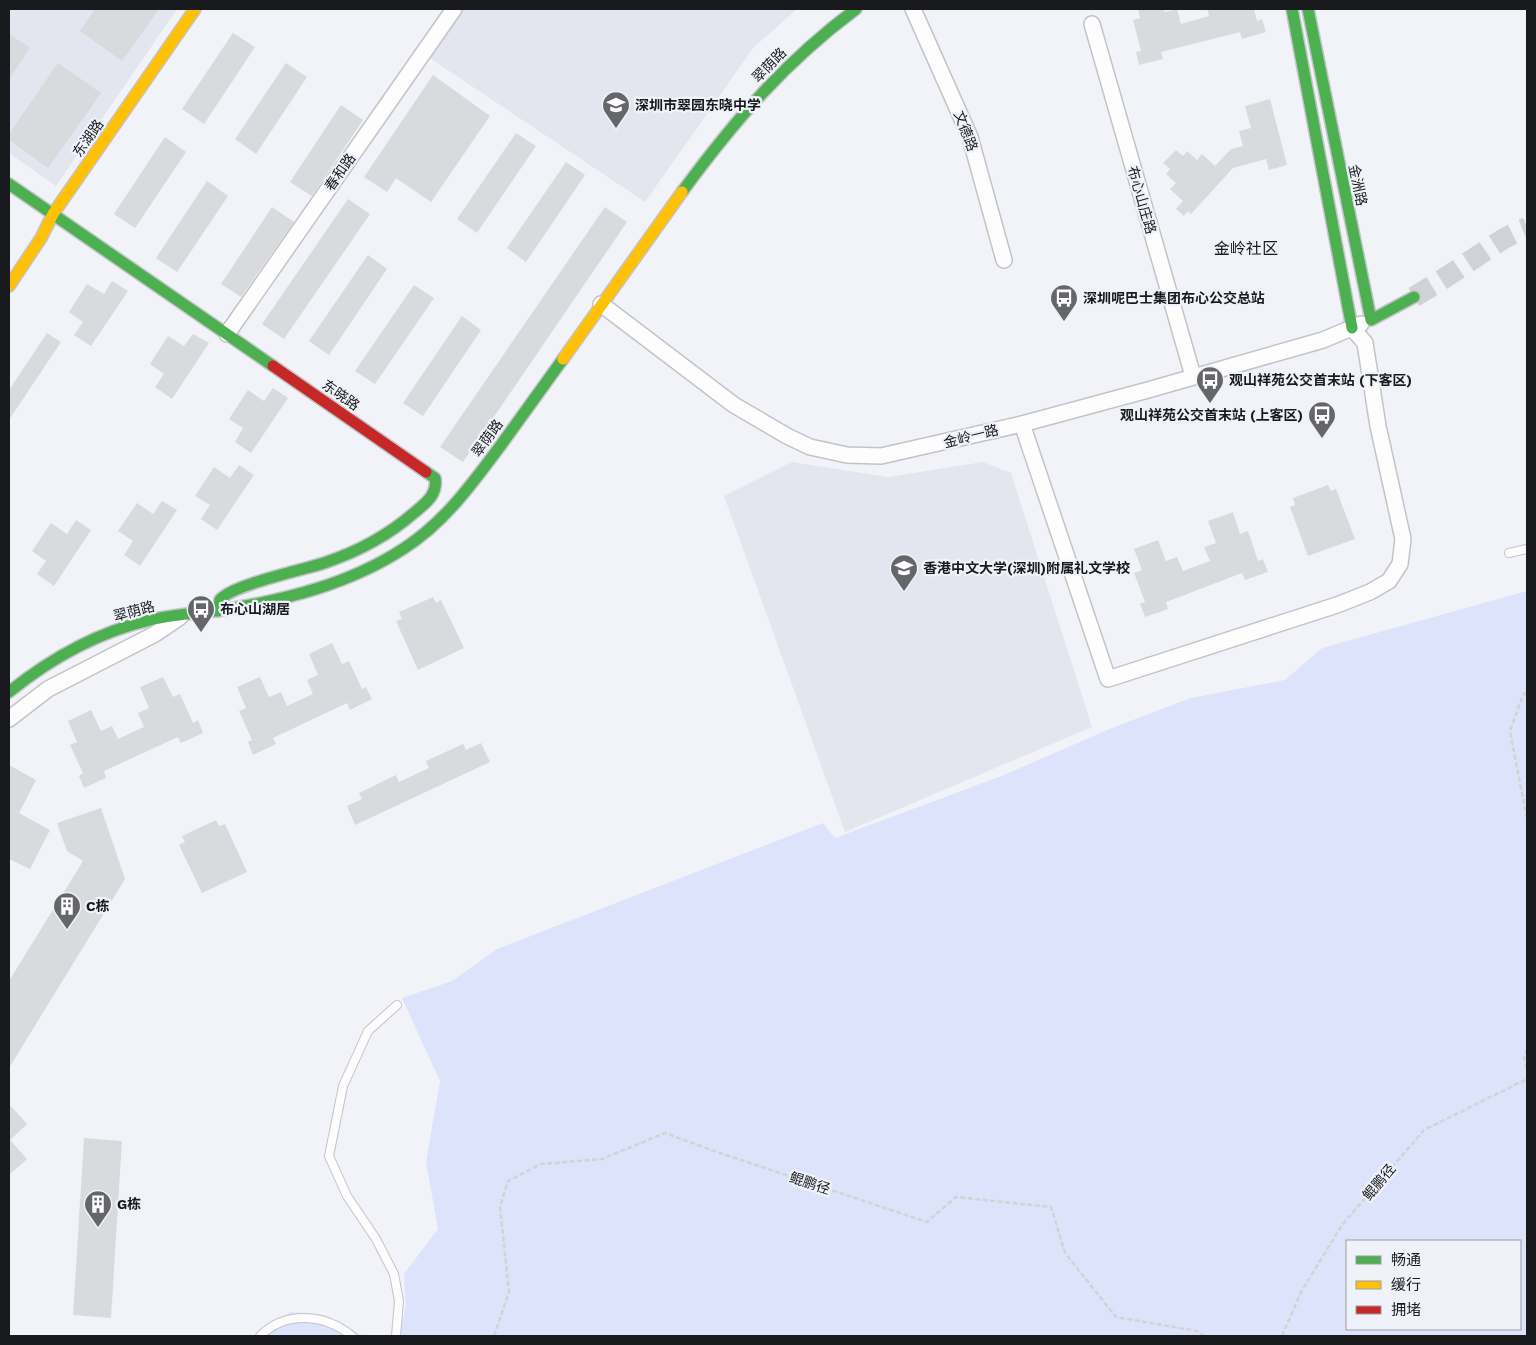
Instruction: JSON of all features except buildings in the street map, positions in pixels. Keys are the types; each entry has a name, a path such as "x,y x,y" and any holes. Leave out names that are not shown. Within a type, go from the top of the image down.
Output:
{"street":[{"name":"东湖路","path":"9,286 41,238 53,214 195,9"},
{"name":"春和路","path":"227,334 454,9"},
{"name":"翠荫路","path":"9,692 40,668 73,648 140,622 258,604 318,590 369,568 403,550 421,536 456,504 469,488 705,160 753,103 786,68 830,27 856,9"},
{"name":"文德路","path":"913,9 970,137 1004,260"},
{"path":"1292,9 1352,328 1365,343"},
{"name":"金洲路","path":"1308,9 1371,320"},
{"name":"布心山庄路","path":"1092,24 1193,376"},
{"name":"东晓路","path":"9,184 433,476 436,484 431,497 413,514 388,532 339,556 313,566 265,578 232,592 222,597 218,603 218,611"},
{"path":"1022,424 1108,679 1338,605 1370,592 1389,581 1400,564 1403,538 1378,426 1365,343 1371,320 1414,297"},
{"name":"金岭一路","path":"601,304 734,405 787,436 810,447 847,455 881,456 1022,424 1148,390 1313,342 1371,320"},
{"path":"9,719 48,689 155,634 184,615"}],"lane":[{"path":"1509,553 1527,549"},
{"path":"396,1336 399,1301 394,1274 376,1239 347,1196 329,1156 343,1086 361,1046 368,1031 397,1005"},
{"path":"260,1336 275,1325 297,1317 314,1318 343,1328 352,1336"}],"path":[{"path":"1527,692 1523,695 1510,730 1527,819"},
{"path":"1527,1049 1524,1059 1527,1068"},
{"name":"鲲鹏径","path":"1282,1336 1301,1292 1342,1225 1424,1130 1527,1079"},
{"name":"鲲鹏径","path":"494,1336 509,1292 500,1207 508,1181 541,1164 602,1159 665,1133 927,1222 956,1197 1051,1207 1065,1253 1116,1317 1197,1331 1204,1336"}],"shaded area":[{"path":"9,9 177,9 56,186 9,153"},
{"name":"深圳市翠园东晓中学","path":"461,9 797,9 754,47 645,202 428,57"},
{"name":"香港中文大学(深圳)附属礼文学校","path":"792,462 888,477 983,462 1011,473 1092,727 845,832 724,496"},
{"path":"1527,591 1527,1336 397,1336 400,1333 406,1305 404,1274 438,1229 426,1162 440,1081 402,998 452,981 497,949 823,823 835,838 1004,775 1112,728 1191,698 1285,680 1322,648"},
{"path":"290,1312 324,1315 363,1336 262,1336"}],"tunnel":[{"path":"1414,297 1503,239 1527,228"}],"traffic: fast":[{"path":"682,192 722,140 762,93 806,50 856,9"},
{"path":"1292,9 1352,328"},
{"path":"1308,9 1371,320 1414,297"},
{"path":"9,184 273,366"},
{"path":"9,692 75,648 131,625 159,618 228,609 296,595 362,571 403,549 432,527 457,502 563,359"},
{"path":"218,611 220,600 227,594 268,578 336,559 372,542 394,528 423,505 433,493 435,478 426,472"}],"traffic: slow":[{"path":"9,286 41,238 53,214 195,9"},
{"path":"563,359 682,192"}],"traffic: jam":[{"path":"273,366 426,472"}],"place":[{"name":"深圳市翠园东晓中学","path":"616,129"},
{"name":"深圳呢巴士集团布心公交总站","path":"1064,322"},
{"name":"观山祥苑公交首末站 (下客区)","path":"1210,404"},
{"name":"观山祥苑公交首末站 (上客区)","path":"1322,439"},
{"name":"香港中文大学(深圳)附属礼文学校","path":"904,592"},
{"name":"布心山湖居","path":"201,633"},
{"name":"C栋","path":"67,930"},
{"name":"G栋","path":"98,1228"}],"district":[{"name":"金岭社区","path":"1246,248"}]}
